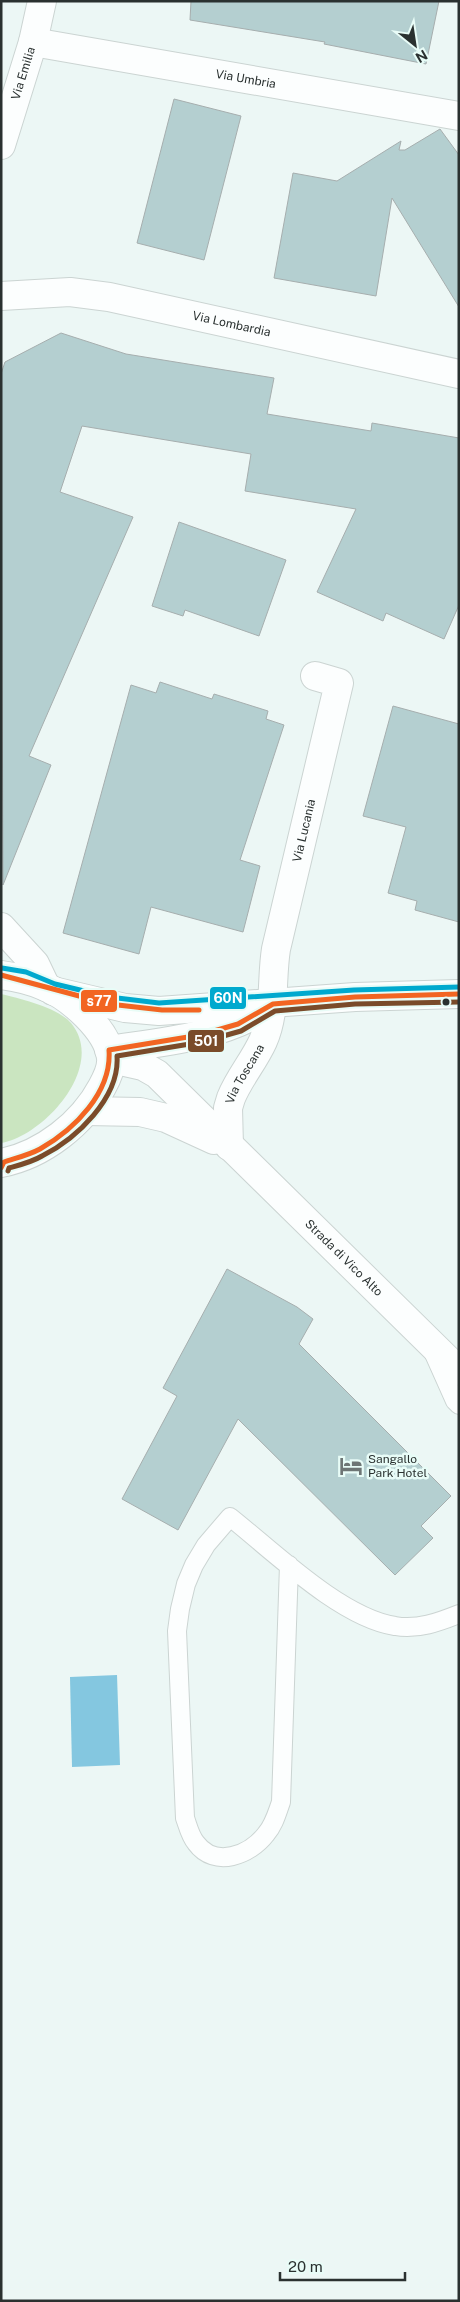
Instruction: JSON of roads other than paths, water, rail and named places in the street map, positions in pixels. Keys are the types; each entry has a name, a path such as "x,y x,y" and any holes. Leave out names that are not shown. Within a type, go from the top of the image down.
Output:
{"street":[{"name":"Via Emilia","path":"1,145 33,42 42,1"},
{"name":"Via Umbria","path":"33,42 459,116"},
{"name":"Via Lombardia","path":"1,296 70,292 109,296 459,374"},
{"name":"Via Lucania","path":"273,1004 272,970 276,949 339,682 315,676"},
{"path":"1,927 35,964 50,989 87,1016 104,1038 110,1055 108,1077 86,1112 58,1137 41,1148 2,1164"},
{"path":"1,975 24,979 50,989 124,1008 159,1011 354,998 459,994"},
{"path":"110,1055 200,1035 238,1024 273,1004"},
{"name":"Via Toscana","path":"229,1146 228,1108 230,1098 263,1041 273,1004"},
{"name":"Strada di Vico Alto","path":"110,1055 143,1066 157,1074 459,1371"},
{"name":"Strada di Vico Alto","path":"86,1112 140,1112 157,1116 229,1146"}],"lane":[{"path":"427,1340 454,1401 459,1405"},
{"path":"290,1565 280,1802 268,1832 258,1844 248,1851 223,1858 203,1850 196,1844 184,1818 177,1631 186,1584 194,1565 206,1545 230,1517 290,1565 350,1608 376,1622 396,1627 414,1627 431,1624 459,1614"}],"water":[{"path":"117,1675 120,1765 72,1767 70,1677"}],"place":[{"name":"Sangallo Park Hotel","path":"351,1466"}]}
